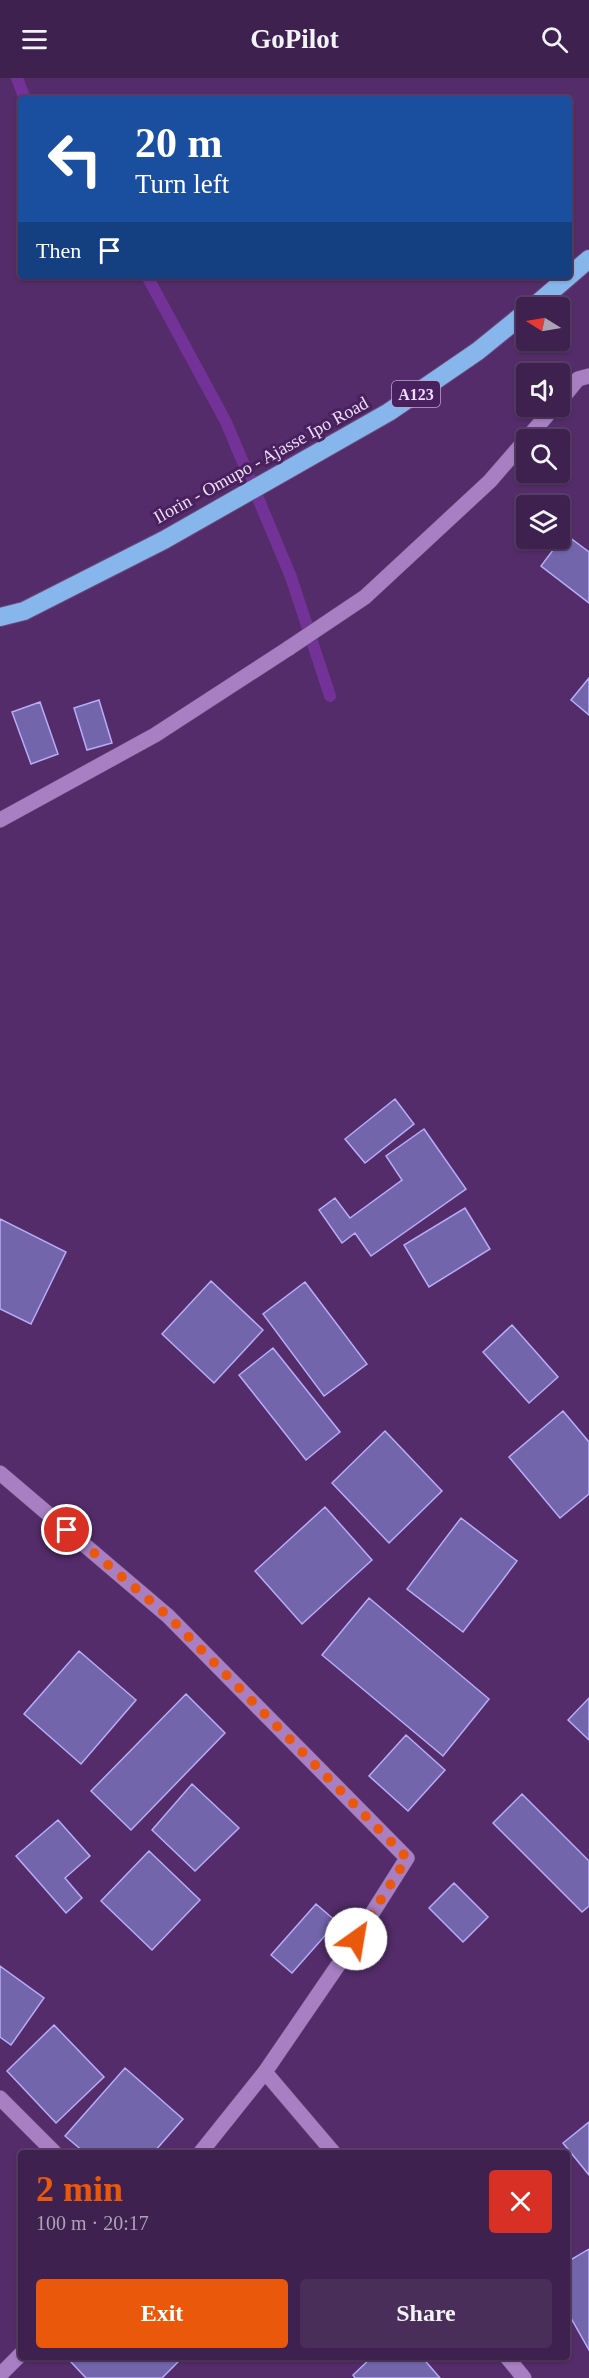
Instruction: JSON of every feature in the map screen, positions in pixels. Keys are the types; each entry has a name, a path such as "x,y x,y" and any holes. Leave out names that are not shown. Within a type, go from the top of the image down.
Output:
{"highway":[{"path":"572,274 589,259"},
{"path":"545,297 566,279"},
{"name":"Ilorin - Omupo - Ajasse Ipo Road","path":"0,617 24,611 164,540 199,518 390,412 478,351 516,320"}],"street":[{"path":"570,393 585,381"},
{"path":"0,820 155,735 365,597 490,481 545,417"},
{"path":"0,1473 168,1616 407,1858 356,1939 265,2072 203,2150"},
{"path":"265,2072 331,2150"},
{"path":"0,2098 52,2150"},
{"path":"0,2375 18,2357"},
{"path":"509,2360 524,2378"}],"building":[{"path":"570,538 589,552 589,603 541,566 554,549 570,549"},
{"path":"589,678 589,715 571,700"},
{"path":"99,700 112,743 87,750 74,708"},
{"path":"40,702 58,754 31,764 12,712"},
{"path":"395,1099 414,1124 365,1163 345,1139"},
{"path":"424,1129 466,1189 371,1256 355,1233 342,1243 319,1210 335,1198 350,1218 402,1180 386,1156"},
{"path":"465,1208 490,1249 429,1287 404,1245"},
{"path":"0,1219 66,1252 31,1324 0,1309"},
{"path":"211,1281 263,1330 214,1383 162,1334"},
{"path":"305,1282 367,1364 324,1396 263,1314"},
{"path":"512,1325 558,1377 529,1403 483,1352"},
{"path":"273,1348 340,1432 306,1460 239,1375"},
{"path":"563,1411 589,1442 589,1494 560,1518 509,1457"},
{"path":"385,1431 442,1491 389,1543 332,1483"},
{"path":"325,1507 372,1560 302,1624 255,1571"},
{"path":"461,1518 517,1561 463,1632 407,1589"},
{"path":"369,1598 489,1699 443,1756 322,1655"},
{"path":"79,1651 136,1700 81,1764 24,1714"},
{"path":"186,1694 225,1733 131,1830 91,1791"},
{"path":"589,1698 589,1740 568,1720"},
{"path":"406,1735 445,1770 408,1811 369,1776"},
{"path":"192,1784 239,1828 195,1871 152,1830"},
{"path":"522,1794 589,1861 589,1906 582,1912 493,1823"},
{"path":"58,1820 90,1856 65,1878 82,1898 66,1913 16,1856"},
{"path":"149,1851 200,1900 152,1950 101,1901"},
{"path":"454,1883 488,1917 463,1942 429,1908"},
{"path":"316,1904 337,1922 292,1973 271,1955"},
{"path":"0,1966 44,1998 11,2045 0,2037"},
{"path":"54,2025 104,2077 56,2123 7,2071"},
{"path":"125,2068 183,2119 156,2150 82,2150 65,2136"},
{"path":"589,2122 589,2175 570,2150 563,2143"},
{"path":"589,2249 589,2350 570,2316 570,2260"},
{"path":"73,2360 180,2360 162,2378 86,2378 71,2362"},
{"path":"369,2360 424,2360 440,2378 355,2378 353,2375"}],"waterway":[{"path":"17,78 24,96"},
{"path":"149,279 226,422 291,577 330,696"}],"route":[{"path":"67,1530 168,1616 407,1858 356,1939"}]}
